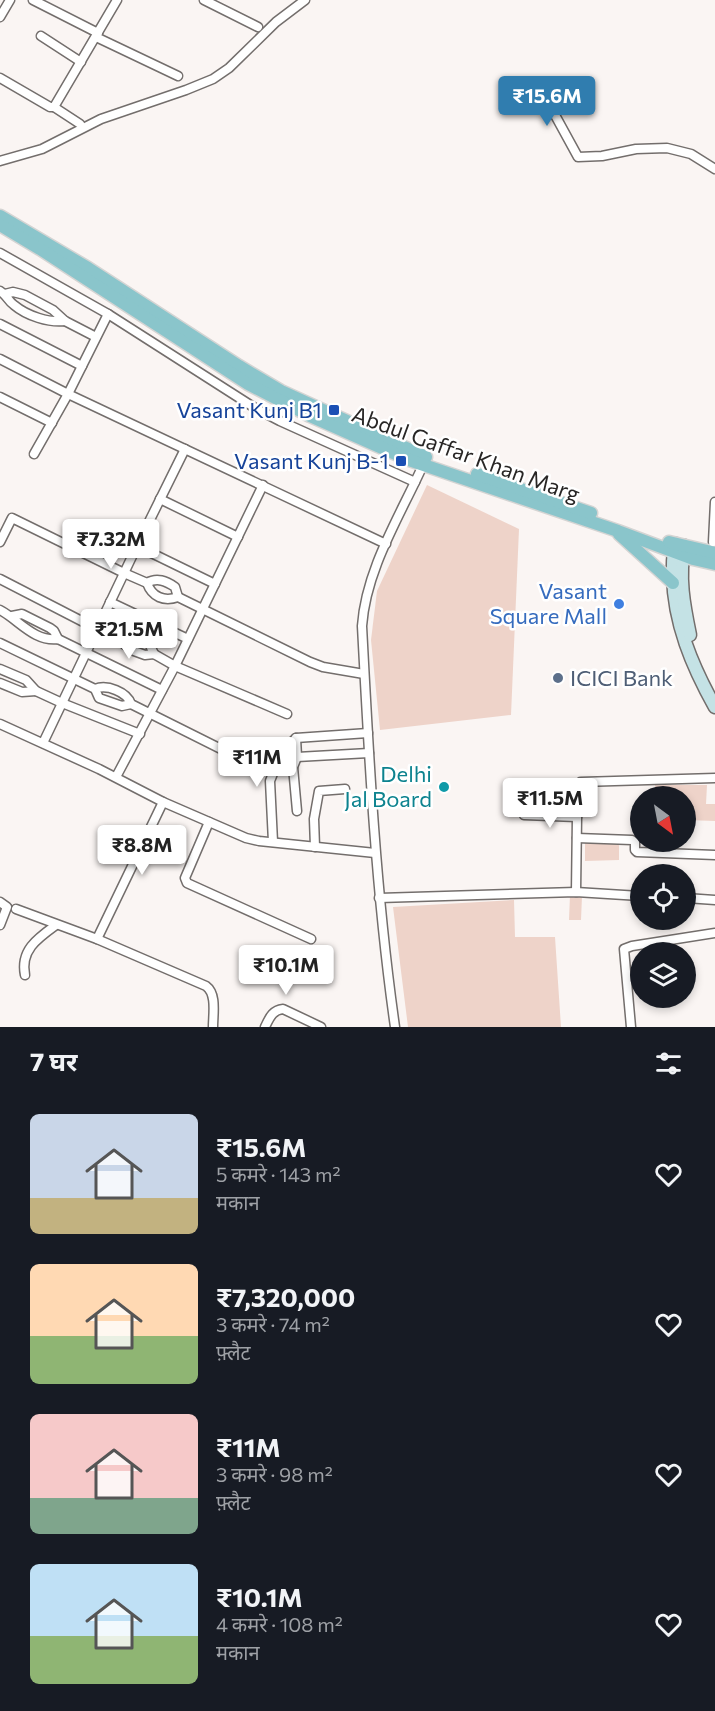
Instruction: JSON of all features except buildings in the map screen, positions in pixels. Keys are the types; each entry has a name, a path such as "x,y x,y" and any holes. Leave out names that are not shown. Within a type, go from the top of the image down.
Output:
{"main road":[{"name":"Abdul Gaffar Khan Marg","path":"0,216 88,268 239,366 298,400 423,456 571,505 715,564"},
{"name":"Abdul Gaffar Khan Marg","path":"0,225 248,384 310,416 423,465 614,529 679,549 714,548"},
{"path":"614,529 673,584"}],"street":[{"path":"0,17 10,0"},
{"path":"33,0 178,76"},
{"path":"54,107 116,0"},
{"path":"204,0 258,27"},
{"path":"0,161 42,149 101,119 213,79 229,68 276,22 305,0"},
{"path":"41,36 81,62"},
{"path":"0,78 80,124"},
{"path":"538,84 578,157 602,156 636,149 667,148 691,154 715,169"},
{"path":"0,253 108,314 255,408 415,482"},
{"path":"3,293 13,292 25,295 53,310 65,321 96,337"},
{"path":"3,293 15,306 27,313 56,322 65,321"},
{"path":"34,454 108,314"},
{"path":"0,324 82,366"},
{"path":"0,359 386,544"},
{"path":"0,397 52,423"},
{"path":"43,743 185,449"},
{"path":"394,1027 375,853 362,626 365,599 386,544 423,465"},
{"path":"116,777 175,666 262,485"},
{"path":"160,499 238,537"},
{"path":"714,548 715,502"},
{"path":"0,542 12,518 147,583 150,591 166,600 178,597 322,667 364,674"},
{"path":"137,546 215,584"},
{"path":"679,549 673,584 677,616 685,645 715,707"},
{"path":"679,549 682,588 690,634 696,652 715,690"},
{"path":"0,579 97,629 121,637 134,635 149,643 154,654 175,666 287,714"},
{"path":"147,583 156,579 171,584 175,587 178,597"},
{"path":"110,602 188,639"},
{"path":"0,610 12,616 18,624 48,640 58,639 162,690"},
{"path":"121,637 125,645 134,651 145,655 154,654"},
{"path":"0,643 95,689 97,696 106,701 122,706 131,704 261,769"},
{"path":"0,669 26,681 36,691 140,734"},
{"path":"0,682 22,692 36,691"},
{"path":"95,689 107,687 128,697 131,704"},
{"path":"0,724 116,777 164,802 246,838 375,853"},
{"path":"368,734 296,738 283,751 297,757 369,753"},
{"path":"296,738 297,757 293,767 297,811"},
{"path":"273,842 270,781 274,771 293,767"},
{"path":"576,892 580,784 584,781 715,778"},
{"path":"315,847 314,819 319,791 345,789"},
{"path":"97,939 164,802"},
{"path":"524,814 577,818"},
{"path":"209,822 185,878 187,883 311,939"},
{"path":"577,838 632,840 635,842 637,852 715,855"},
{"path":"379,898 576,892 630,895"},
{"path":"696,899 715,900"},
{"path":"0,902 7,907 0,925"},
{"path":"16,909 97,939 206,986 211,989 213,996 213,1027"},
{"path":"25,975 22,964 27,952 37,939 57,925"},
{"path":"631,1027 624,949 715,933"},
{"path":"265,1027 271,1015 278,1009 283,1009 321,1027"}],"shaded area":[{"path":"427,485 519,529 511,715 380,730 371,640 377,591"},
{"path":"707,785 706,804 715,804 715,821 696,820 696,786 655,786"},
{"path":"585,835 619,835 619,860 585,861"},
{"path":"570,895 582,896 581,920 569,920"},
{"path":"514,900 515,937 555,937 561,1027 408,1027 393,907"}],"place":[{"name":"Vasant Kunj B1","path":"334,410"},
{"name":"Vasant Kunj B-1","path":"401,461"},
{"name":"Vasant Square Mall","path":"619,604"},
{"name":"ICICI Bank","path":"558,678"},
{"name":"Delhi Jal Board","path":"444,787"}]}
